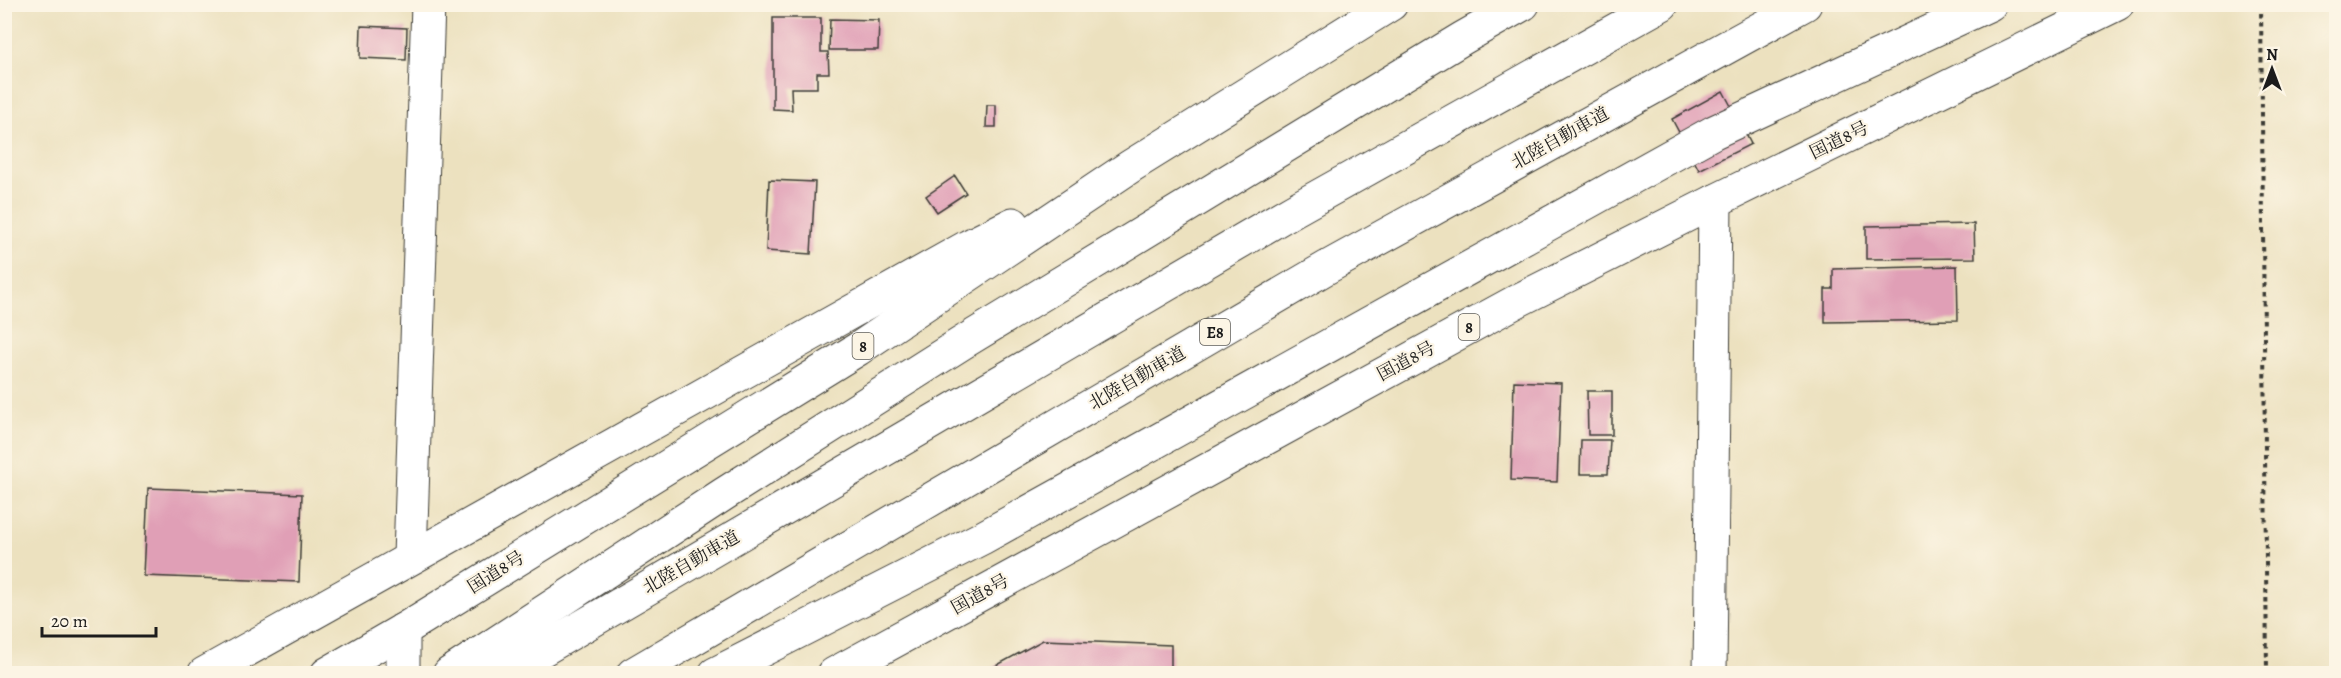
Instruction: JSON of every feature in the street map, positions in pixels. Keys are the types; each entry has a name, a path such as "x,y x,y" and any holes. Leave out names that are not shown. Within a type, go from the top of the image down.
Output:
{"main road":[{"path":"410,557 428,4"},
{"name":"国道8号","path":"327,674 403,630 858,349 1131,166 1391,4"},
{"path":"449,674 724,494 962,343 1463,38 1523,4"},
{"name":"北陸自動車道","path":"501,674 1294,210 1662,4"},
{"name":"北陸自動車道","path":"633,674 1326,268 1805,4"},
{"path":"715,674 982,538 1714,132 1990,4"},
{"name":"国道8号","path":"834,674 1517,301 2117,4"},
{"path":"204,674 969,246 1131,166"},
{"path":"1710,674 1715,201"},
{"path":"403,630 403,674"}],"path":[{"path":"2261,4 2267,674"}],"building":[{"path":"773,18 821,18 821,52 828,52 829,73 817,73 817,88 791,88 792,110 773,109"},
{"path":"830,19 879,20 878,50 829,50"},
{"path":"361,26 407,28 406,60 360,58"},
{"path":"1723,91 1751,144 1699,170 1672,119"},
{"path":"987,105 996,105 996,127 986,127"},
{"path":"955,176 966,193 937,212 926,196"},
{"path":"769,180 815,182 811,254 766,251"},
{"path":"1974,224 1975,258 1866,259 1866,226"},
{"path":"1957,266 1958,320 1825,322 1825,289 1833,289 1833,269"},
{"path":"1514,381 1561,383 1557,482 1511,480"},
{"path":"1587,391 1612,391 1612,435 1588,435"},
{"path":"1581,440 1610,440 1608,474 1580,474"},
{"path":"148,488 302,494 299,582 144,576"},
{"path":"1043,640 1171,645 1171,674 981,674"}]}
